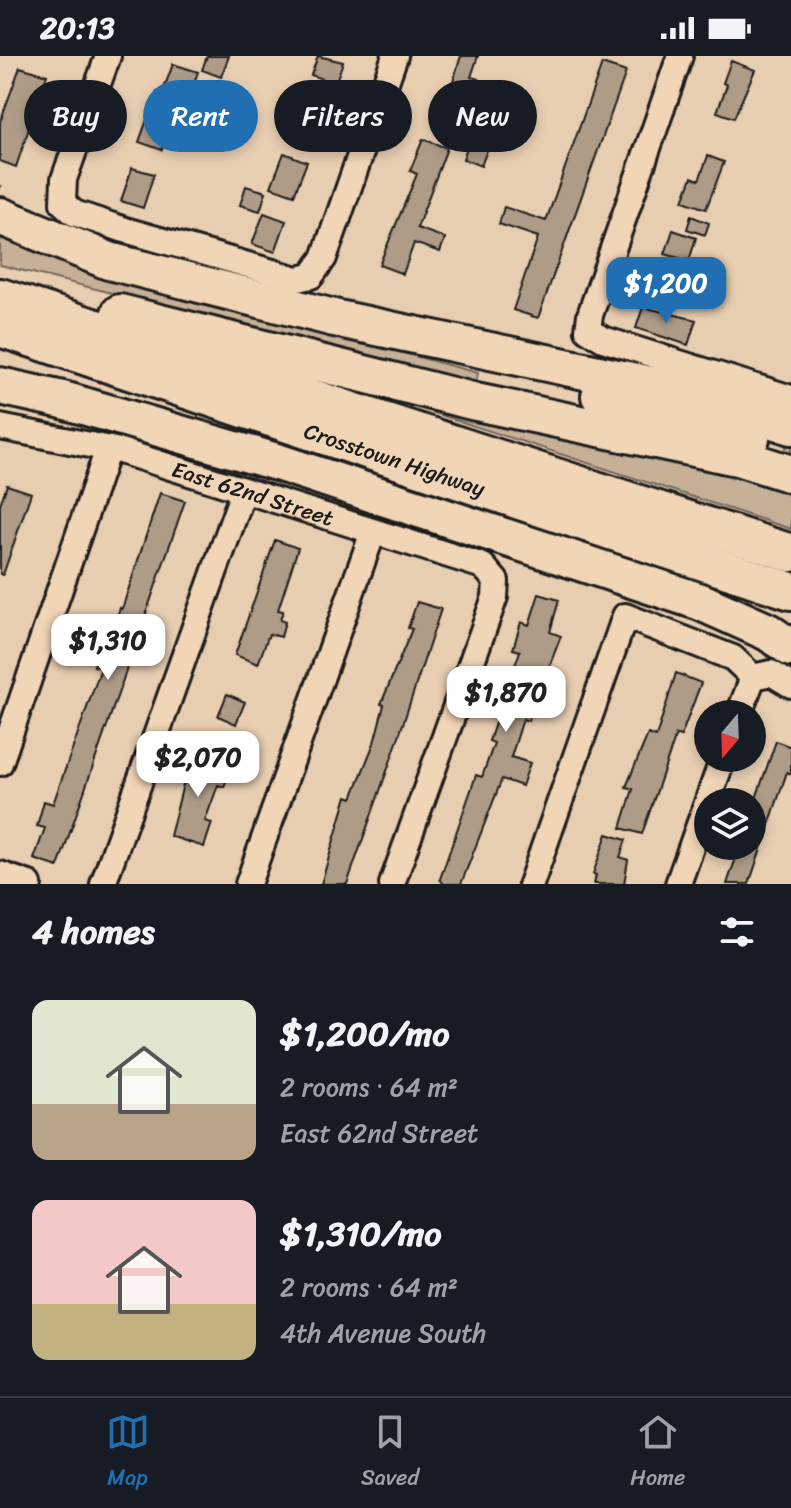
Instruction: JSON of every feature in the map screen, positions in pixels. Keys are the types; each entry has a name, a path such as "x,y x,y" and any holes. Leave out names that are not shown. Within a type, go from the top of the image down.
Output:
{"highway":[{"path":"0,216 109,261 334,318 644,382 711,399 791,426"},
{"path":"0,283 476,402 741,458 791,474"},
{"name":"Crosstown Highway","path":"0,297 791,553"},
{"path":"334,318 369,333 699,423 791,455"},
{"name":"Crosstown Highway","path":"0,328 744,578 791,591"},
{"path":"0,386 63,400 280,463 656,587 768,632 791,648"},
{"path":"744,578 791,611"}],"street":[{"path":"108,56 64,179 63,203 74,213 125,230 297,279 311,276 324,258 395,56"},
{"path":"680,56 590,315 588,330 603,339 791,398"},
{"name":"East 62nd Street","path":"0,427 108,449 483,566 496,581 495,597 392,884"},
{"path":"0,763 108,449"},
{"path":"103,884 243,492"},
{"path":"248,884 373,532"},
{"path":"531,884 625,616 733,658 753,677"},
{"path":"753,677 771,673 791,685"},
{"path":"744,700 753,677"},
{"path":"678,884 718,772"},
{"path":"0,874 29,884"}],"shaded area":[{"path":"0,238 73,265 478,373 476,384 0,265"},
{"path":"413,397 771,482 791,434 791,529 410,405"}],"building":[{"path":"207,56 229,56 221,77 202,70"},
{"path":"318,56 343,62 336,80 311,75"},
{"path":"461,56 478,56 471,77 479,80 453,80"},
{"path":"731,61 755,70 734,118 717,112 727,85 723,83"},
{"path":"173,64 198,72 195,80 167,80"},
{"path":"602,64 626,72 538,318 513,310 538,237 499,224 504,207 546,221"},
{"path":"20,67 47,75 45,80 24,80 24,143 16,167 0,161 0,122"},
{"path":"423,139 428,141 428,152 446,152 417,228 445,238 440,252 414,243 403,274 379,265 417,174 410,171"},
{"path":"465,152 486,152 481,166 463,159"},
{"path":"284,153 307,162 294,195 271,187"},
{"path":"708,156 724,162 706,209 683,201 692,177 699,180"},
{"path":"132,168 154,174 143,208 121,201"},
{"path":"246,186 266,192 260,211 240,205"},
{"path":"264,213 286,221 275,252 252,244"},
{"path":"691,216 709,223 705,235 687,229"},
{"path":"673,230 696,238 689,261 665,254"},
{"path":"643,307 696,320 688,345 636,328"},
{"path":"7,485 31,493 3,575 0,574 0,504"},
{"path":"160,493 185,501 58,867 34,859 45,828 37,826 44,801 53,804 101,668 94,666 98,653 104,655 122,609"},
{"path":"275,540 298,548 278,610 283,611 280,620 285,622 281,637 269,634 258,664 235,655"},
{"path":"539,594 559,600 550,632 561,636 528,721 523,719 511,757 530,763 522,786 502,779 461,884 444,884 440,879 476,775 482,777 494,743 489,741 520,651 513,649 521,622 529,625"},
{"path":"417,602 441,609 394,751 347,884 321,884 347,796 352,798 374,743 384,705 381,704 412,629 408,628"},
{"path":"676,673 701,683 681,736 676,735 642,834 621,828 633,789 626,787 648,734 656,737"},
{"path":"227,694 245,702 236,724 218,716"},
{"path":"776,741 791,747 791,774 787,772 766,834 766,788 760,788"},
{"path":"191,753 231,767 224,787 218,785 205,821 212,823 204,847 170,836"},
{"path":"607,834 626,840 620,857 628,860 624,884 594,884 596,875 593,874"},
{"path":"735,860 757,860 749,884 727,884"}]}
